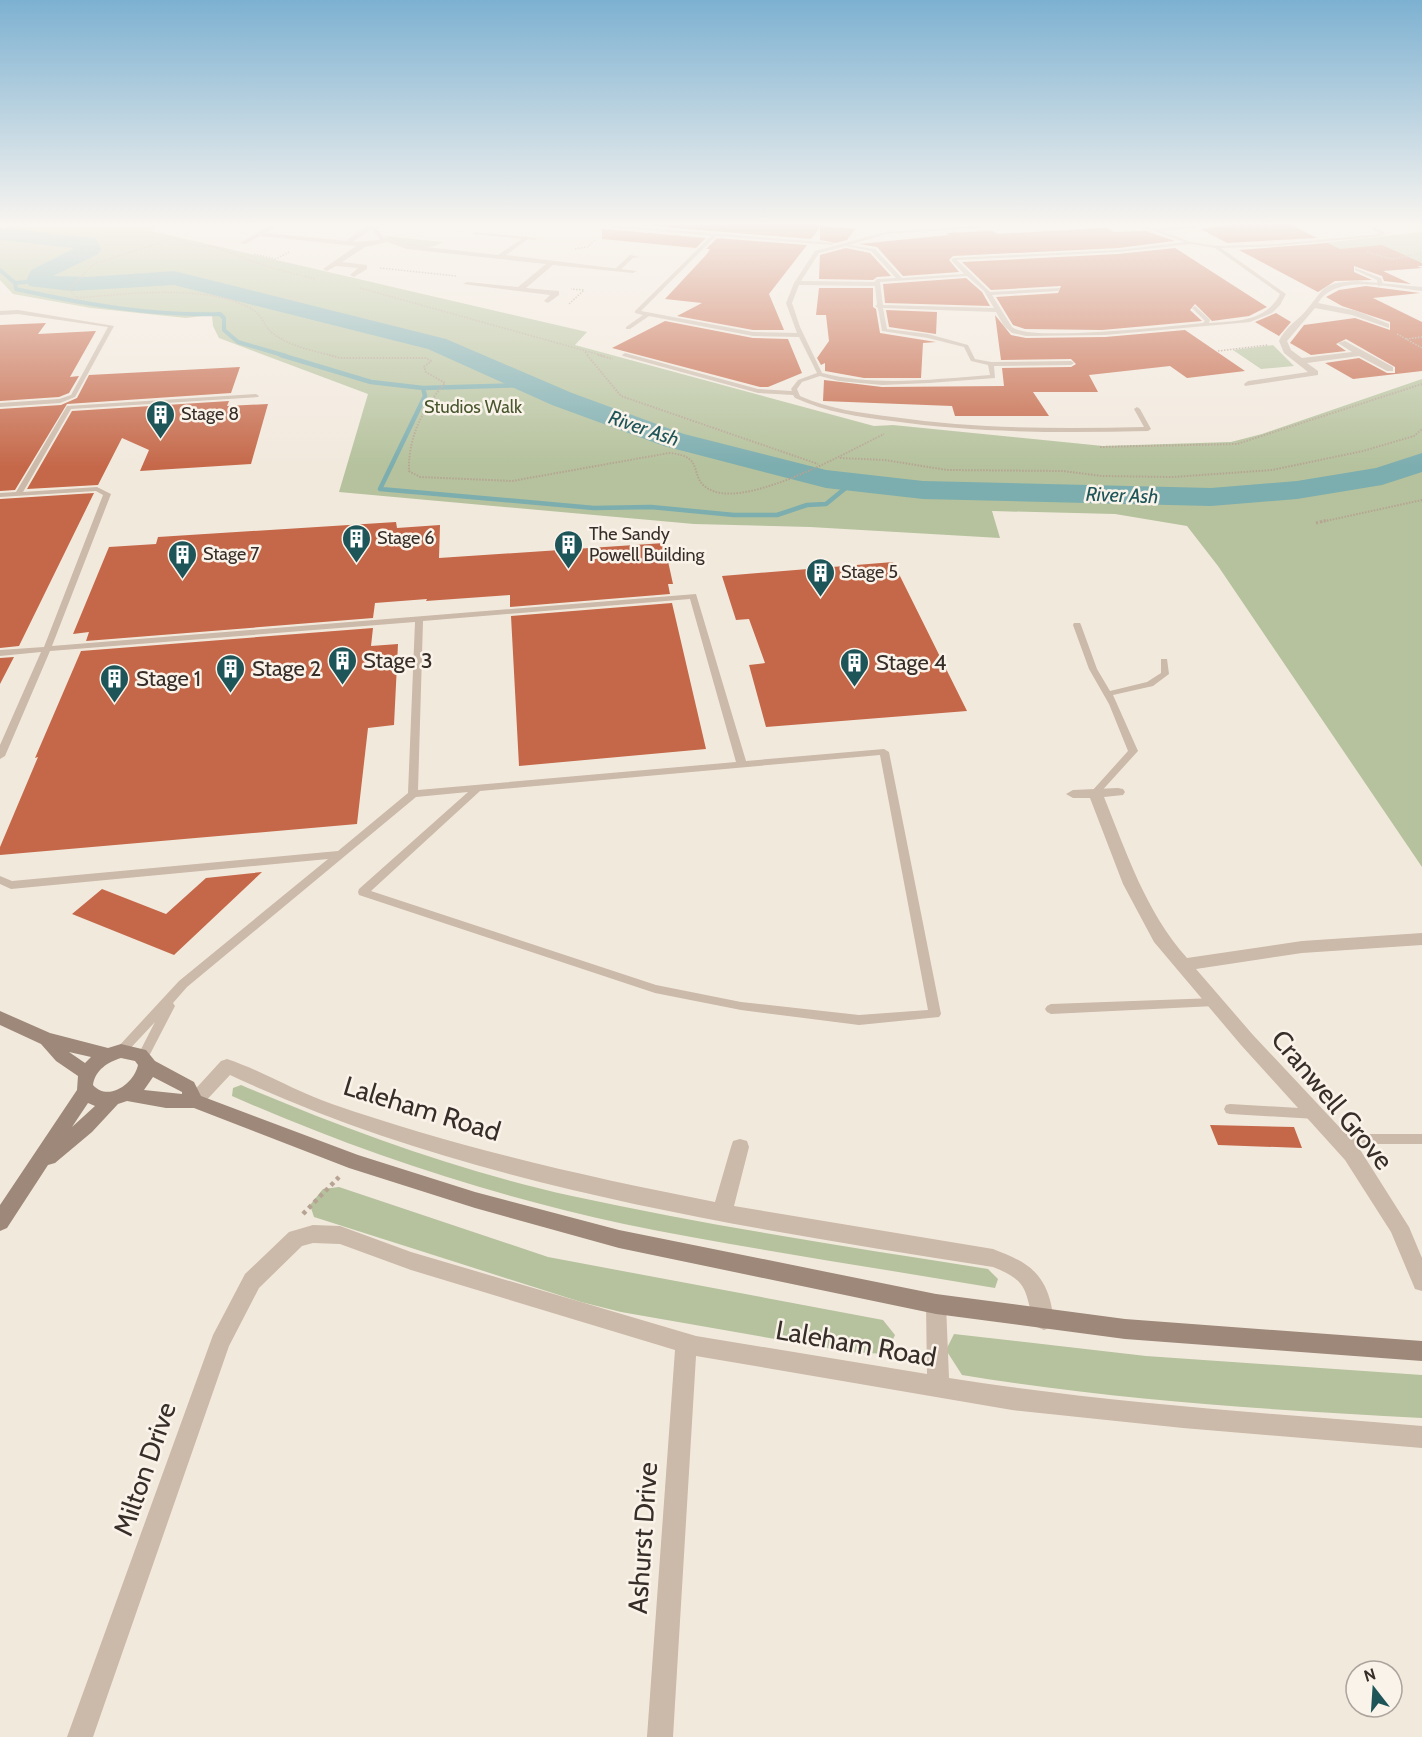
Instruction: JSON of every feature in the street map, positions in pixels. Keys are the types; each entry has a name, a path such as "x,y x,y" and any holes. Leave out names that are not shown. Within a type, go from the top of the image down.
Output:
{"main road":[{"path":"0,1018 46,1039 115,1053 133,1052 188,1087 195,1101"},
{"path":"46,1039 101,1099 120,1096 166,1101 195,1101 356,1162 475,1200 619,1239 936,1304 1044,1320 1125,1329 1422,1351"},
{"path":"0,1222 41,1163 94,1064 115,1053"},
{"path":"41,1163 146,1076 146,1062"}],"street":[{"path":"1314,305 1354,313 1385,325"},
{"path":"1248,384 1314,375 1287,351 1283,344 1284,335 1314,305"},
{"path":"1342,343 1390,369"},
{"path":"1300,361 1361,353"},
{"path":"1073,794 1118,792"},
{"name":"Cranwell Grove","path":"1095,793 1144,914 1160,938 1352,1154 1399,1227 1422,1282"},
{"path":"1184,965 1234,954 1312,944 1422,939"},
{"name":"Laleham Road","path":"195,1101 226,1066 329,1111 524,1170 722,1213 993,1258 1020,1268 1038,1290 1044,1320"},
{"path":"722,1213 740,1147"},
{"name":"Laleham Road","path":"296,1238 313,1234 340,1235 411,1261 686,1342 938,1387 1012,1399 1183,1417 1422,1437"},
{"name":"Milton Drive","path":"80,1737 220,1342 252,1281 296,1238"},
{"path":"936,1304 938,1387"},
{"name":"Ashurst Drive","path":"660,1737 686,1342"}],"lane":[{"path":"644,305 637,312 753,333 802,335"},
{"path":"790,305 820,374"},
{"path":"995,305 1008,328 1017,334 1030,336 1257,320 1275,305"},
{"path":"998,310 878,306 884,330 928,336 966,346 973,360 992,364 1071,363"},
{"path":"1195,308 1208,321 1205,325"},
{"path":"0,313 18,312 111,326 73,396 60,401 0,405"},
{"path":"628,328 648,314"},
{"path":"625,355 758,391 794,393 814,406 900,420 1029,430 1148,429 1137,408"},
{"path":"794,393 800,381 820,374 846,380 939,381 993,377 992,364"},
{"path":"18,494 69,407 256,396"},
{"path":"0,495 97,489 107,494 47,649 0,756"},
{"path":"0,653 693,596 742,765"},
{"path":"413,794 419,619"},
{"path":"1077,625 1093,669 1108,694 1133,751 1095,793"},
{"path":"1108,694 1150,684 1165,674 1164,661"},
{"path":"115,1053 173,998 183,984 413,794 884,752 935,1014 860,1020 741,1006 655,989 363,892 477,790"},
{"path":"0,880 11,885 341,854"},
{"path":"146,1062 173,998"},
{"path":"1051,1009 1215,1002"},
{"path":"1230,1109 1316,1114"},
{"path":"1338,1139 1422,1139"}],"path":[{"path":"243,305 256,311 270,331 286,341 340,358 426,358 431,361 424,367 426,372 445,383 437,392 410,444 407,459 409,471 420,477 512,481 563,474 669,453 683,454 694,462 699,482 721,494 742,494 797,474 889,432"},
{"path":"419,305 618,360"},
{"path":"1385,325 1382,326 1422,348"},
{"path":"1406,339 1422,337"},
{"path":"1218,351 1283,344"},
{"path":"584,351 621,396 819,464"},
{"path":"1095,446 1237,444 1422,384"},
{"path":"837,457 885,460 947,470 1063,471 1102,476 1173,477 1212,472 1248,473 1272,470 1363,451 1414,436 1422,429"},
{"path":"1316,523 1422,500"},
{"path":"296,1238 305,1209 356,1162"}],"green space":[{"name":"Studios Walk","path":"75,305 471,305 587,332 575,345 874,426 893,425 1103,446 1231,442 1262,434 1422,379 1422,867 1218,566 1187,526 1115,514 992,511 1000,538 810,527 694,524 339,492 368,394 219,338 213,326 212,315 186,318"},
{"path":"1273,345 1294,366 1261,369 1233,350"},
{"path":"241,1085 404,1148 530,1186 624,1207 728,1226 988,1269 998,1279 995,1288 717,1242 624,1224 523,1200 424,1170 279,1116 232,1096 233,1088"},
{"path":"339,1187 548,1257 883,1320 895,1335 886,1354 850,1352 621,1312 581,1302 314,1217 310,1205 323,1189"},
{"path":"954,1334 1146,1356 1422,1375 1422,1418 1192,1403 1019,1384 962,1375 946,1350"}],"building":[{"path":"698,305 774,305 784,330 753,330 677,316"},
{"path":"817,305 873,305 876,309 880,333 936,342 923,343 921,378 864,378 825,371 825,363 821,365 817,358 829,341 826,315 816,315"},
{"path":"1001,305 1194,305 1190,310 1202,321 1102,330 1025,329 1013,325"},
{"path":"1196,305 1264,305 1267,307 1249,316 1212,321"},
{"path":"1340,305 1387,305 1422,322 1422,371 1353,379 1325,363 1359,358 1387,373 1395,373 1395,367 1346,339 1336,344 1346,351 1311,355 1290,343 1304,325 1355,318 1390,330 1390,322"},
{"path":"886,310 937,312 936,334 889,327"},
{"path":"1276,313 1291,322 1279,336 1255,322"},
{"path":"995,315 1011,335 1026,338 1105,337 1185,330 1245,371 1187,378 1170,366 1089,375 1098,392 1033,392 1049,416 955,416 952,406 823,401 824,380 882,387 1004,386 1002,368 1071,367 1076,364 1071,359 1001,360"},
{"path":"665,321 753,338 788,339 802,373 768,387 760,387 612,348"},
{"path":"46,323 38,334 96,331 70,377 79,376 69,393 59,397 0,401 0,325"},
{"path":"240,367 231,393 67,404 15,490 0,491 0,409 61,405 77,398 89,375"},
{"name":"Stage 8","path":"229,401 227,406 268,404 251,464 140,471 149,450 122,438 98,485 27,489 72,411"},
{"path":"94,493 19,646 0,648 0,499"},
{"path":"396,522 397,528 440,525 439,558 664,543 673,584 668,584 670,594 510,607 510,595 426,601 427,599 375,603 373,618 86,641 89,632 73,634 109,547 156,544 158,537"},
{"path":"893,562 967,711 766,727 749,665 765,663 749,619 736,620 722,576"},
{"path":"672,603 706,749 519,766 511,616"},
{"path":"373,628 371,646 398,644 394,725 368,728 357,824 0,855 0,847 38,757 35,758 81,651"},
{"path":"14,657 0,684 0,658"},
{"path":"262,872 174,955 72,914 102,889 166,914 206,878"},
{"path":"1210,1125 1294,1127 1302,1148 1218,1145"}],"waterway":[{"path":"100,305 168,313 220,314 224,318 224,330 238,342 286,356"},
{"name":"River Ash","path":"282,305 437,344 562,399 674,440 826,479 923,490 1211,497 1297,490 1382,476 1422,462"},
{"path":"281,355 371,382 423,388"},
{"path":"423,388 530,385"},
{"path":"423,388 425,396 380,489 594,508 651,507 734,515 777,515 807,505 826,504 853,482"}],"place":[{"name":"Stage 8","path":"160,440"},
{"name":"Stage 6","path":"356,564"},
{"name":"The Sandy Powell Building","path":"568,570"},
{"name":"Stage 7","path":"182,580"},
{"name":"Stage 5","path":"820,598"},
{"name":"Stage 3","path":"342,686"},
{"name":"Stage 4","path":"855,688"},
{"name":"Stage 2","path":"231,694"},
{"name":"Stage 1","path":"115,704"}]}
